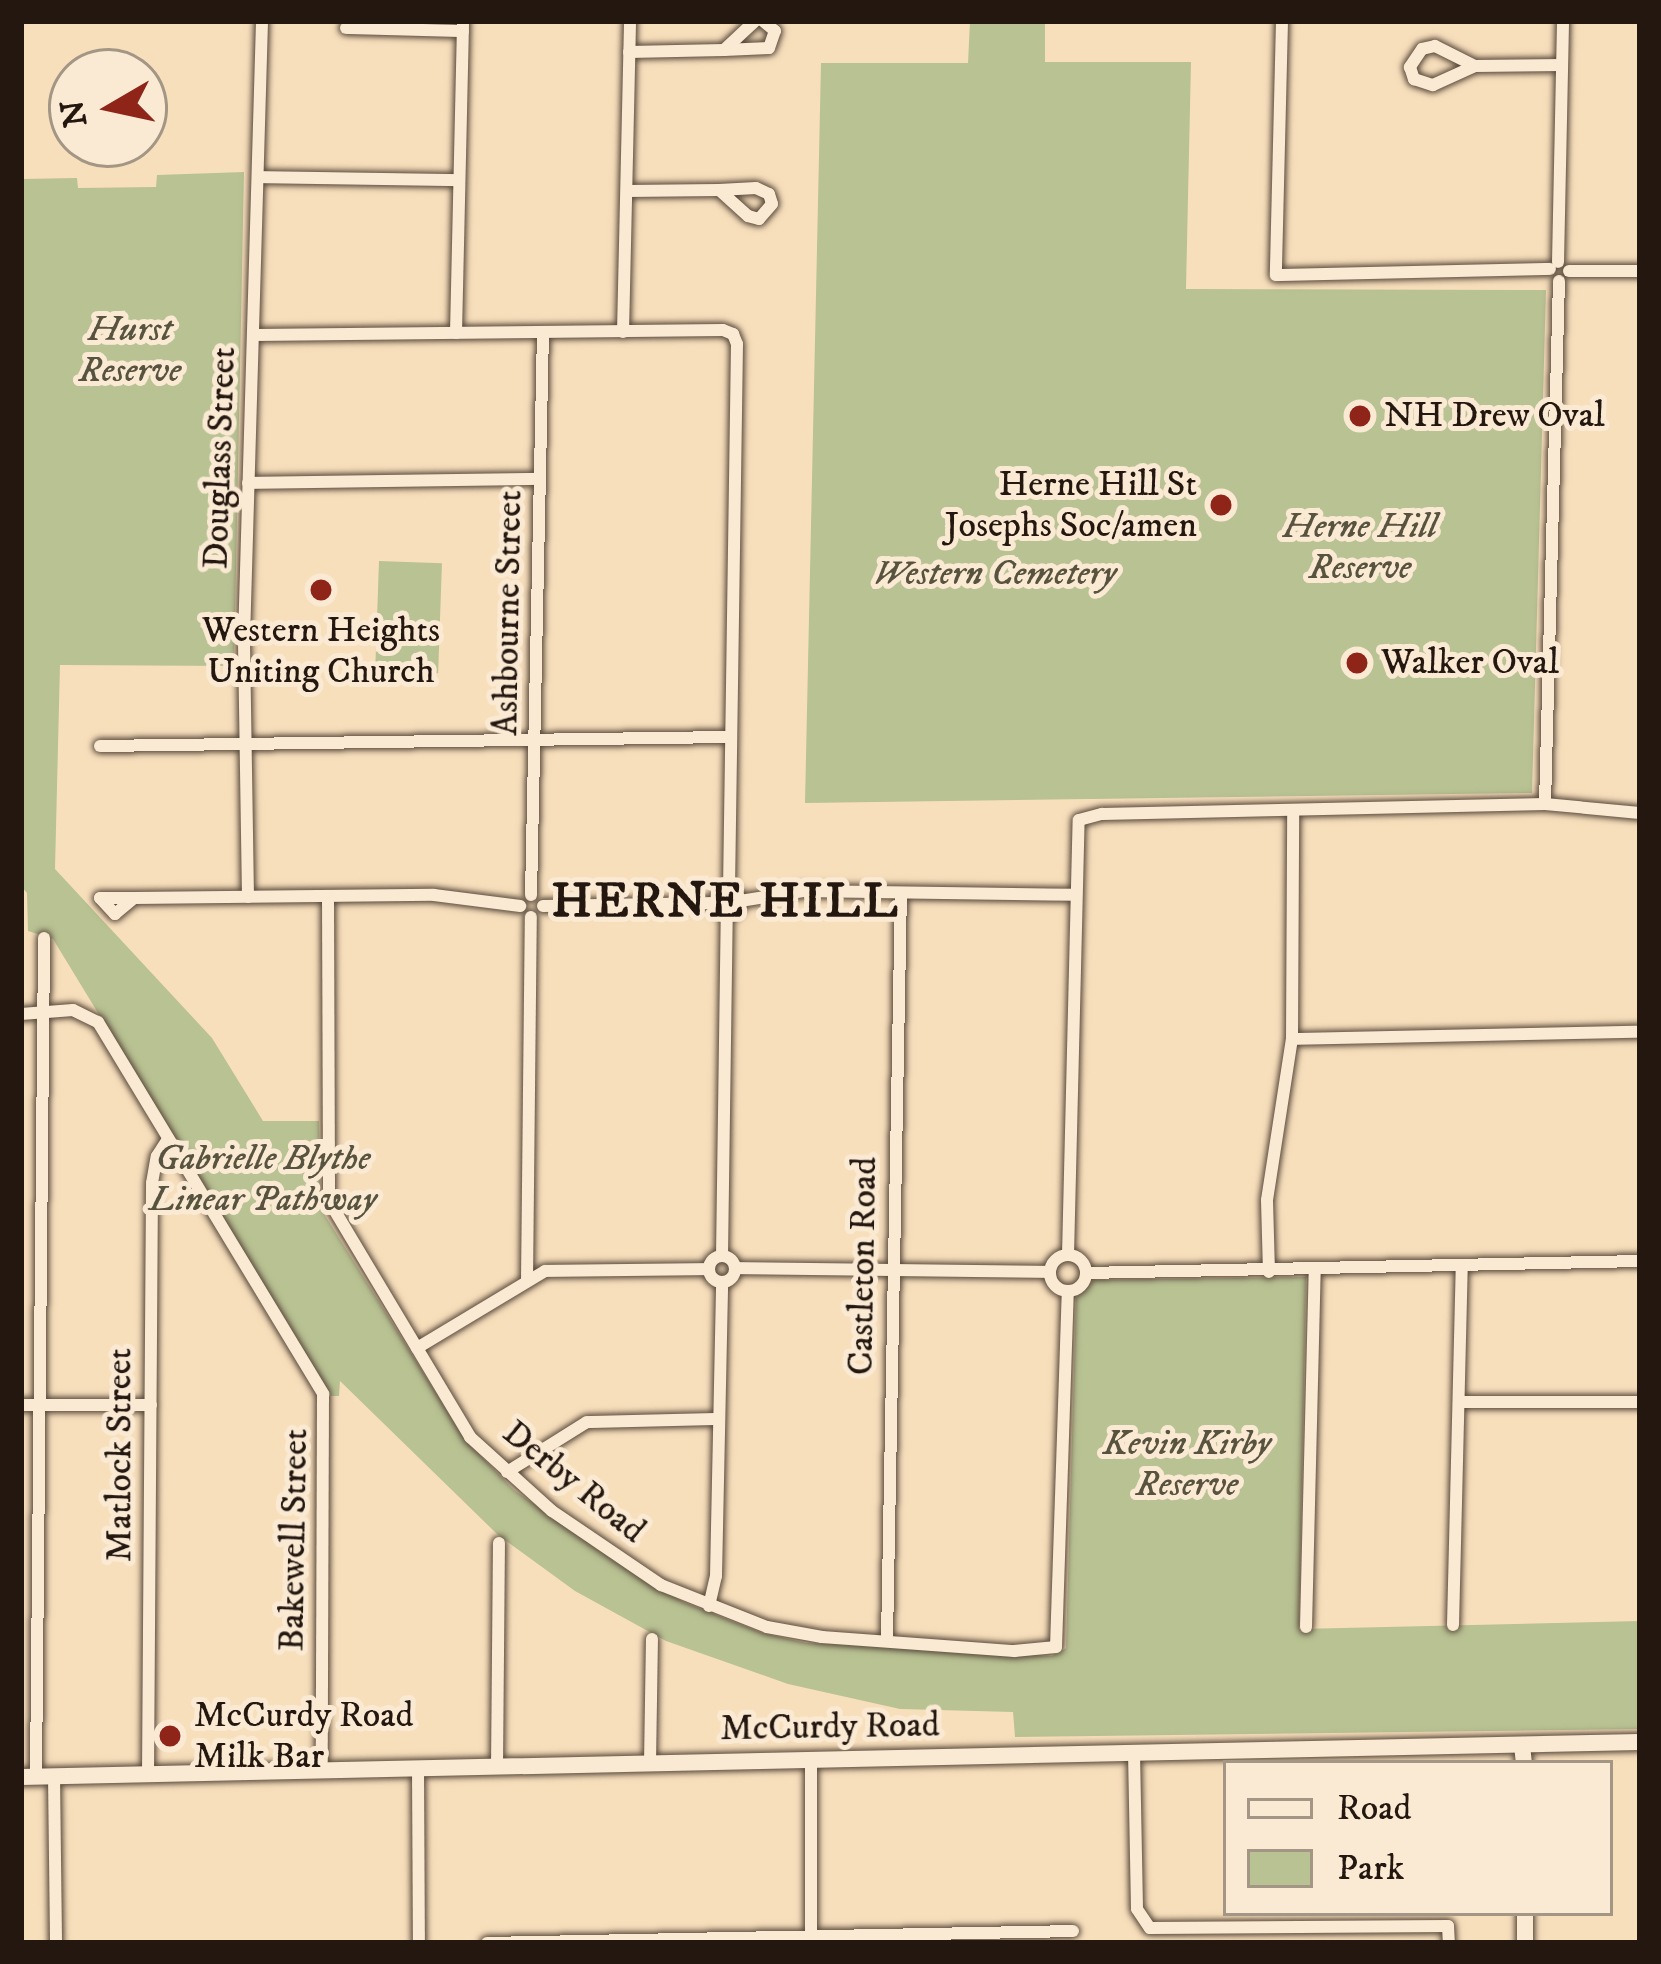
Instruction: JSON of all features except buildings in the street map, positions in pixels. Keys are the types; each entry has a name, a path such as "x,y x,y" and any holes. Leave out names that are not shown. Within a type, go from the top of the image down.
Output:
{"main road":[{"name":"McCurdy Road","path":"37,1776 1135,1752 1523,1754 1640,1742"}],"street":[{"name":"Douglass Street","path":"248,897 248,483 262,21"},
{"path":"622,332 630,21"},
{"path":"629,52 724,50 769,48 775,31 759,21 724,50"},
{"path":"1282,21 1276,274 1640,272"},
{"path":"1545,804 1563,21"},
{"path":"346,28 463,26 456,333"},
{"path":"1475,66 1435,46 1422,49 1410,68 1414,79 1432,86 1475,66 1562,65"},
{"path":"258,177 458,180"},
{"path":"627,190 719,190"},
{"path":"255,335 723,330 733,334 737,344 728,890 716,903"},
{"name":"Ashbourne Street","path":"525,900 536,740 543,332"},
{"path":"248,483 540,479"},
{"path":"100,746 731,737"},
{"path":"1068,1255 1075,832 1086,817 1545,804 1640,814"},
{"path":"1269,1272 1267,1200 1292,1040 1293,811"},
{"path":"728,890 740,901"},
{"path":"417,1348 545,1271 709,1269 722,1256 727,914 740,901 803,891 1075,895"},
{"name":"Castleton Road","path":"887,1640 901,893"},
{"path":"134,898 434,895 525,900 543,906 716,903 727,914"},
{"name":"Derby Road","path":"328,896 327,1194 470,1437 599,1547 661,1585 767,1627 1014,1651 1049,1650 1060,1640 1068,1292"},
{"path":"525,900 531,917 527,1281"},
{"path":"531,917 543,906"},
{"path":"44,938 37,1776 56,1943"},
{"name":"Bakewell Street","path":"21,1014 73,1010 92,1016 323,1396 322,1771"},
{"path":"1292,1040 1640,1032"},
{"name":"Matlock Street","path":"148,1775 152,1183 156,1159 168,1139"},
{"path":"1068,1255 1078,1258 1086,1273 1078,1288 1068,1292 1058,1288 1050,1272 1053,1263 1068,1255"},
{"path":"722,1256 735,1268 1050,1272"},
{"path":"1086,1273 1640,1262"},
{"path":"1453,1625 1462,1267"},
{"path":"709,1606 716,1576 722,1282 735,1268"},
{"path":"709,1269 722,1282"},
{"path":"1306,1627 1315,1270"},
{"path":"1459,1402 1640,1402"},
{"path":"21,1405 151,1405"},
{"path":"507,1472 587,1422 719,1420"},
{"path":"496,1768 500,1543"},
{"path":"650,1764 652,1639"},
{"path":"1135,1752 1137,1909 1150,1928 1221,1937 1448,1926 1449,1943"},
{"path":"811,1760 811,1940"},
{"path":"418,1769 419,1943"},
{"path":"487,1943 811,1940 1072,1931"}],"green space":[{"name":"Western Cemetery","path":"970,21 1045,21 1045,62 1191,62 1186,289 1546,290 1532,793 805,803 821,63 968,63"},
{"path":"244,172 234,666 60,665 55,869 212,1038 263,1121 319,1121 321,1209 466,1441 514,1490 600,1550 683,1602 762,1633 806,1643 1052,1656 1066,1648 1076,1298 1094,1280 1306,1277 1299,1629 1640,1621 1640,1729 1015,1737 1013,1712 900,1709 788,1684 666,1641 575,1591 498,1535 340,1381 339,1396 331,1396 53,939 28,931 27,893 21,886 21,179 77,178 78,188 156,187 157,175"},
{"path":"379,561 442,563 438,673 375,671"}],"place":[{"name":"NH Drew Oval","path":"1360,416"},
{"name":"Herne Hill St Josephs Soc/amen","path":"1221,505"},
{"name":"Western Heights Uniting Church","path":"321,590"},
{"name":"Walker Oval","path":"1357,663"},
{"name":"McCurdy Road Milk Bar","path":"170,1736"}],"district":[{"name":"HERNE HILL","path":"726,903"}],"park label":[{"name":"Hurst Reserve","path":"130,350"},
{"name":"Herne Hill Reserve","path":"1360,546"},
{"name":"Gabrielle Blythe Linear Pathway","path":"263,1178"},
{"name":"Kevin Kirby Reserve","path":"1187,1464"}]}
